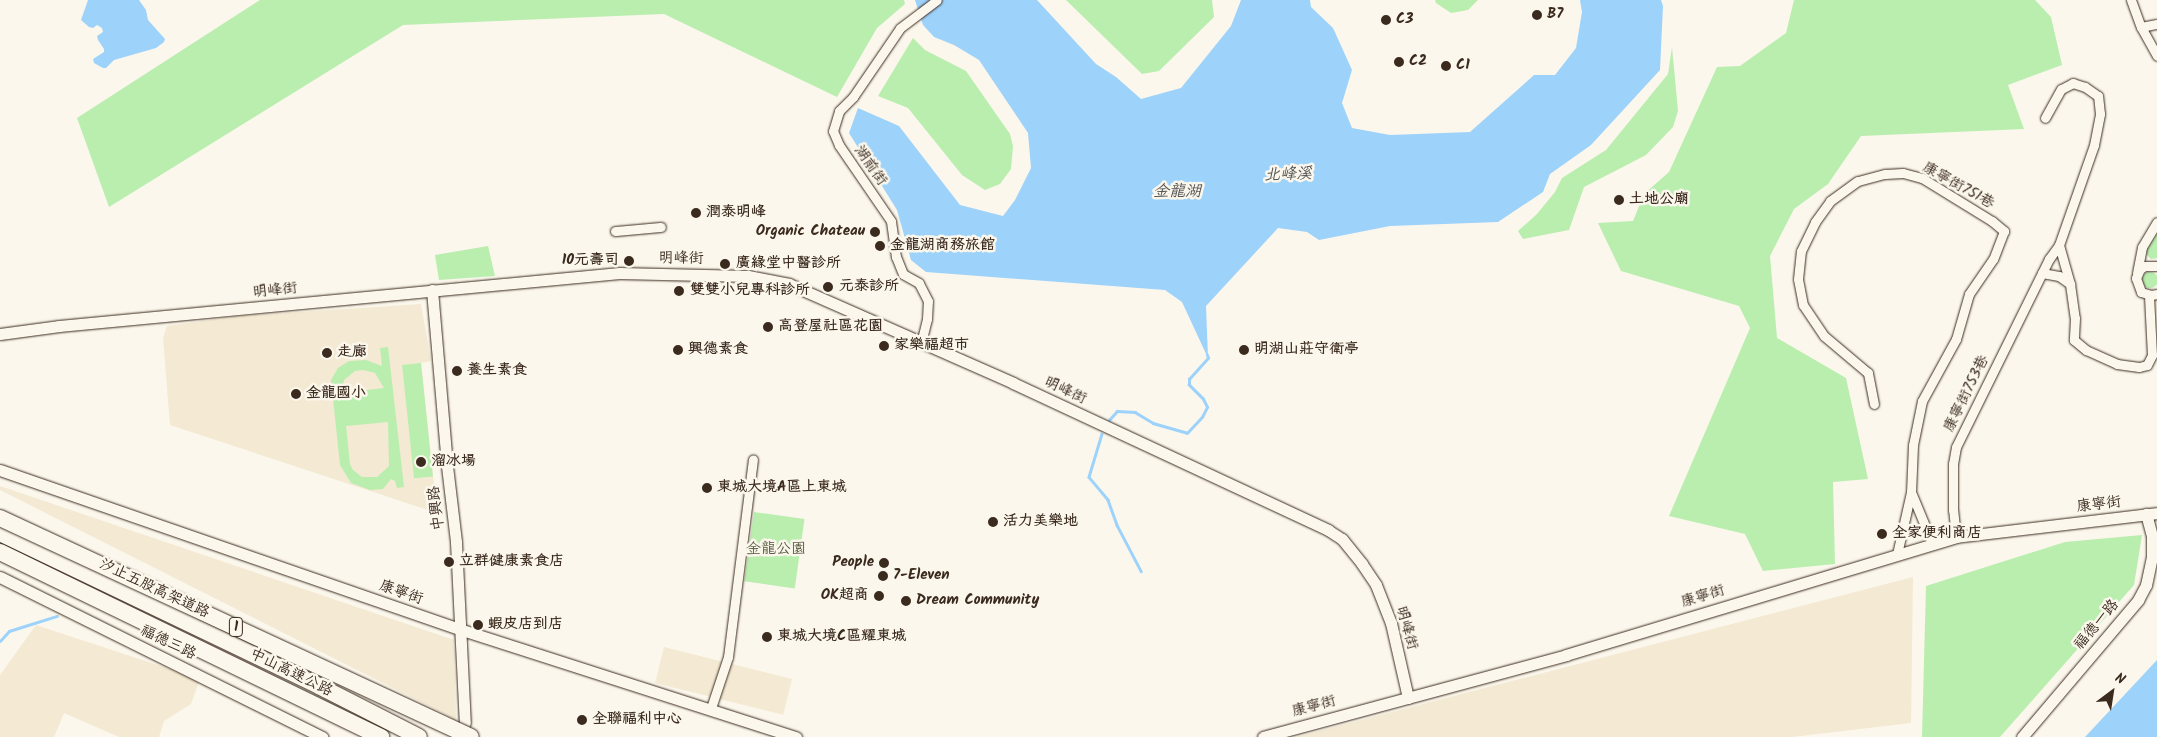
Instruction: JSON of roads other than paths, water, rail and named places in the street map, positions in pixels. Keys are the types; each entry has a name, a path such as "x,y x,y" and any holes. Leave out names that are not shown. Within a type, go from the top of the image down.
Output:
{"highway":[{"name":"汐止五股高架道路","path":"0,518 468,730"},
{"name":"中山高速公路","path":"0,533 318,686 419,737"},
{"name":"中山高速公路","path":"0,552 381,737"}],"street":[{"name":"湖前街","path":"921,343 927,319 928,301 919,284 903,274 896,257 890,221 839,145 833,132 839,111 853,97 900,28 937,0"},
{"path":"2131,0 2141,27 2157,56"},
{"path":"2141,27 2157,24"},
{"path":"2045,118 2061,89 2073,83 2085,86 2098,96 2100,114 2094,145 2059,245 2070,284 2075,318 2074,340 2086,350 2117,364 2139,366 2152,364 2153,294 2138,288 2136,283 2142,247 2157,222"},
{"name":"康寧街751巷","path":"1874,404 1868,373 1824,336 1804,305 1798,279 1801,251 1815,222 1830,201 1858,181 1885,174 1903,173 1922,178 2004,231 1993,259 1969,294 1956,339 1922,401 1913,445 1911,492 1897,554"},
{"path":"615,232 661,227"},
{"name":"康寧街753巷","path":"1956,537 1953,510 1953,464 1956,446 2051,255 2059,245"},
{"path":"2137,273 2145,266 2157,266"},
{"name":"明峰街","path":"0,334 59,326 151,319 619,273 748,276 789,284 1328,530 1342,539 1376,585 1391,623 1408,698"},
{"path":"2042,273 2059,276 2070,284"},
{"name":"中興路","path":"432,290 447,466 456,542 468,730"},
{"path":"712,708 728,657 753,460"},
{"name":"康寧街","path":"0,470 462,630 712,708 796,737"},
{"name":"康寧街751巷","path":"1911,492 1933,545"},
{"name":"康寧街","path":"1263,737 1566,655 1956,537 2152,514"},
{"name":"福德一路","path":"2022,737 2138,600 2146,585 2152,556 2152,514"},
{"name":"福德三路","path":"0,578 322,737"}],"water":[{"path":"88,0 139,0 146,10 148,20 165,39 164,42 156,48 114,60 106,68 103,68 94,63 93,59 104,52 97,36 103,32 102,28 97,25 93,28 89,27 81,20"},
{"name":"金龍湖","path":"915,0 1037,0 1096,64 1116,77 1141,99 1181,88 1231,26 1241,0 1310,0 1311,7 1333,28 1352,70 1342,103 1352,128 1390,135 1470,132 1534,75 1555,75 1576,48 1582,12 1580,0 1661,0 1663,6 1660,70 1591,145 1550,174 1543,192 1498,222 1390,226 1319,240 1307,232 1278,228 1206,306 1208,358 1182,302 1165,290 926,272 911,260 897,210 849,133 858,108 899,126 960,205 1003,216 1015,200 1031,168 1028,133 979,60 954,45 934,37 923,25"},
{"path":"2157,660 2157,737 2085,737"}],"waterway":[{"name":"北峰溪","path":"1109,420 1117,411 1135,412 1153,423 1187,433 1202,417 1207,407 1203,399 1189,385 1189,379 1208,358 1207,355"},
{"name":"北峰溪","path":"1102,434 1089,477 1108,500 1117,525 1141,571"},
{"path":"0,641 9,631 57,616"}],"place":[{"name":"B7","path":"1537,15"},
{"name":"C3","path":"1386,20"},
{"name":"C2","path":"1399,62"},
{"name":"C1","path":"1446,66"},
{"name":"土地公廟","path":"1619,200"},
{"name":"潤泰明峰","path":"696,213"},
{"name":"Organic Chateau","path":"875,232"},
{"name":"金龍湖商務旅館","path":"880,246"},
{"name":"10元壽司","path":"629,261"},
{"name":"廣緣堂中醫診所","path":"725,264"},
{"name":"元泰診所","path":"828,287"},
{"name":"雙雙小兒專科診所","path":"679,291"},
{"name":"高登屋社區花園","path":"768,327"},
{"name":"家樂福超市","path":"884,346"},
{"name":"興德素食","path":"678,350"},
{"name":"明湖山莊守衛亭","path":"1244,350"},
{"name":"走廊","path":"327,353"},
{"name":"養生素食","path":"457,371"},
{"name":"金龍國小","path":"296,394"},
{"name":"溜冰場","path":"421,462"},
{"name":"東城大境A區上東城","path":"707,488"},
{"name":"活力美樂地","path":"993,522"},
{"name":"全家便利商店","path":"1882,534"},
{"name":"立群健康素食店","path":"449,562"},
{"name":"People","path":"884,563"},
{"name":"7-Eleven","path":"883,576"},
{"name":"OK超商","path":"879,596"},
{"name":"Dream Community","path":"906,601"},
{"name":"蝦皮店到店","path":"478,625"},
{"name":"東城大境C區耀東城","path":"767,637"},
{"name":"全聯福利中心","path":"582,720"}],"park label":[{"name":"金龍公園","path":"776,550"}]}
